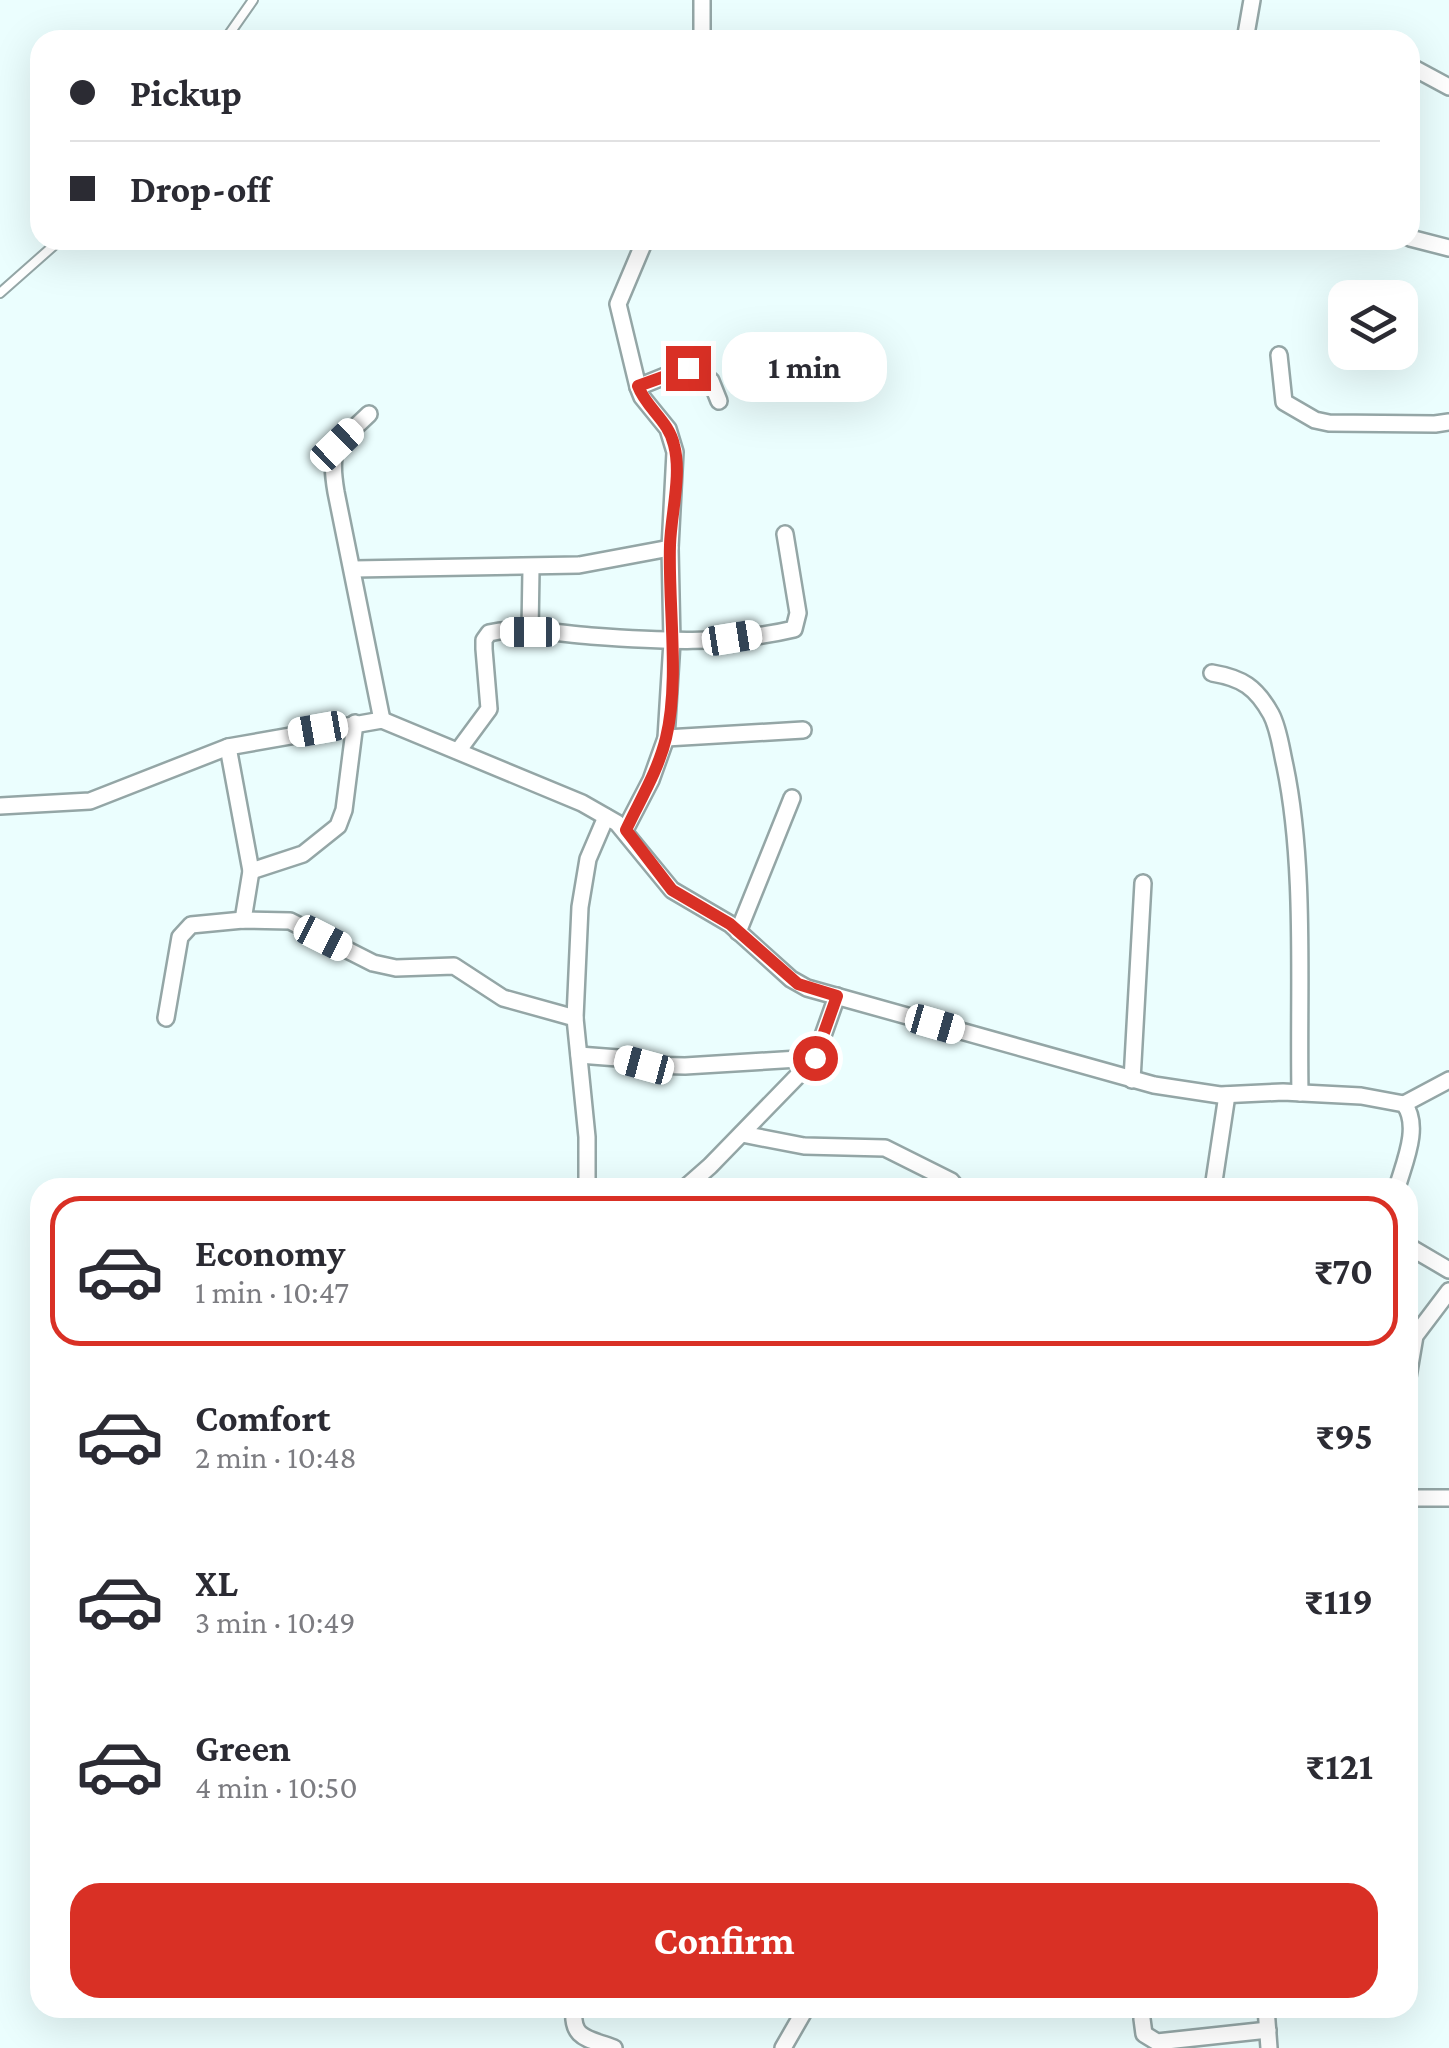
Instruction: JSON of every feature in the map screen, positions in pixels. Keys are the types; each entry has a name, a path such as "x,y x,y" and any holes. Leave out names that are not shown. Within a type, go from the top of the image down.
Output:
{"street":[{"path":"702,0 702,30"},
{"path":"1246,30 1252,0"},
{"path":"1420,71 1449,87"},
{"path":"1420,241 1449,248"},
{"path":"626,830 666,738 672,642 674,441 642,397 618,304 641,250"},
{"path":"1279,355 1284,402 1315,420 1449,422"},
{"path":"638,386 688,368 698,370 712,381 719,401"},
{"path":"369,414 337,445 333,458 336,492 382,720"},
{"path":"458,751 490,709 484,640 498,631 672,642 720,640 794,629 798,613 785,534"},
{"path":"354,568 595,564 670,548"},
{"path":"530,632 531,568"},
{"path":"1212,673 1248,684 1273,718 1282,751 1296,824 1300,1092"},
{"path":"0,806 90,801 228,746 382,720 582,803 606,817 626,830 672,890 738,932 798,984 1132,1080 1227,1095 1300,1092 1374,1097 1404,1104 1449,1080"},
{"path":"250,871 303,854 338,826 344,810 355,722"},
{"path":"666,738 803,730"},
{"path":"228,746 250,871 243,920"},
{"path":"738,932 792,798"},
{"path":"587,1178 587,1137 575,1018 581,898 588,860 606,817"},
{"path":"1132,1080 1143,883"},
{"path":"166,1018 184,929 243,920 290,921 382,966 454,966 503,998 575,1018"},
{"path":"696,1178 815,1058 837,996"},
{"path":"580,1056 685,1066 815,1058"},
{"path":"1215,1178 1227,1095"},
{"path":"1399,1178 1410,1134 1410,1116 1404,1104"},
{"path":"742,1134 804,1146 885,1148 945,1178"},
{"path":"1418,1252 1449,1270"},
{"path":"1418,1332 1449,1292"},
{"path":"1418,1498 1449,1498"},
{"path":"574,2018 579,2035 614,2048"},
{"path":"783,2048 800,2018"},
{"path":"1142,2018 1144,2034 1157,2042 1268,2030"},
{"path":"1267,2018 1269,2048"}],"lane":[{"path":"232,30 253,0"},
{"path":"0,293 49,250"}],"route":[{"path":"688,368 638,386 642,397 668,429 676,452 670,548 672,642 666,738 626,830 672,890 730,924 790,979 837,996 815,1058"}]}
